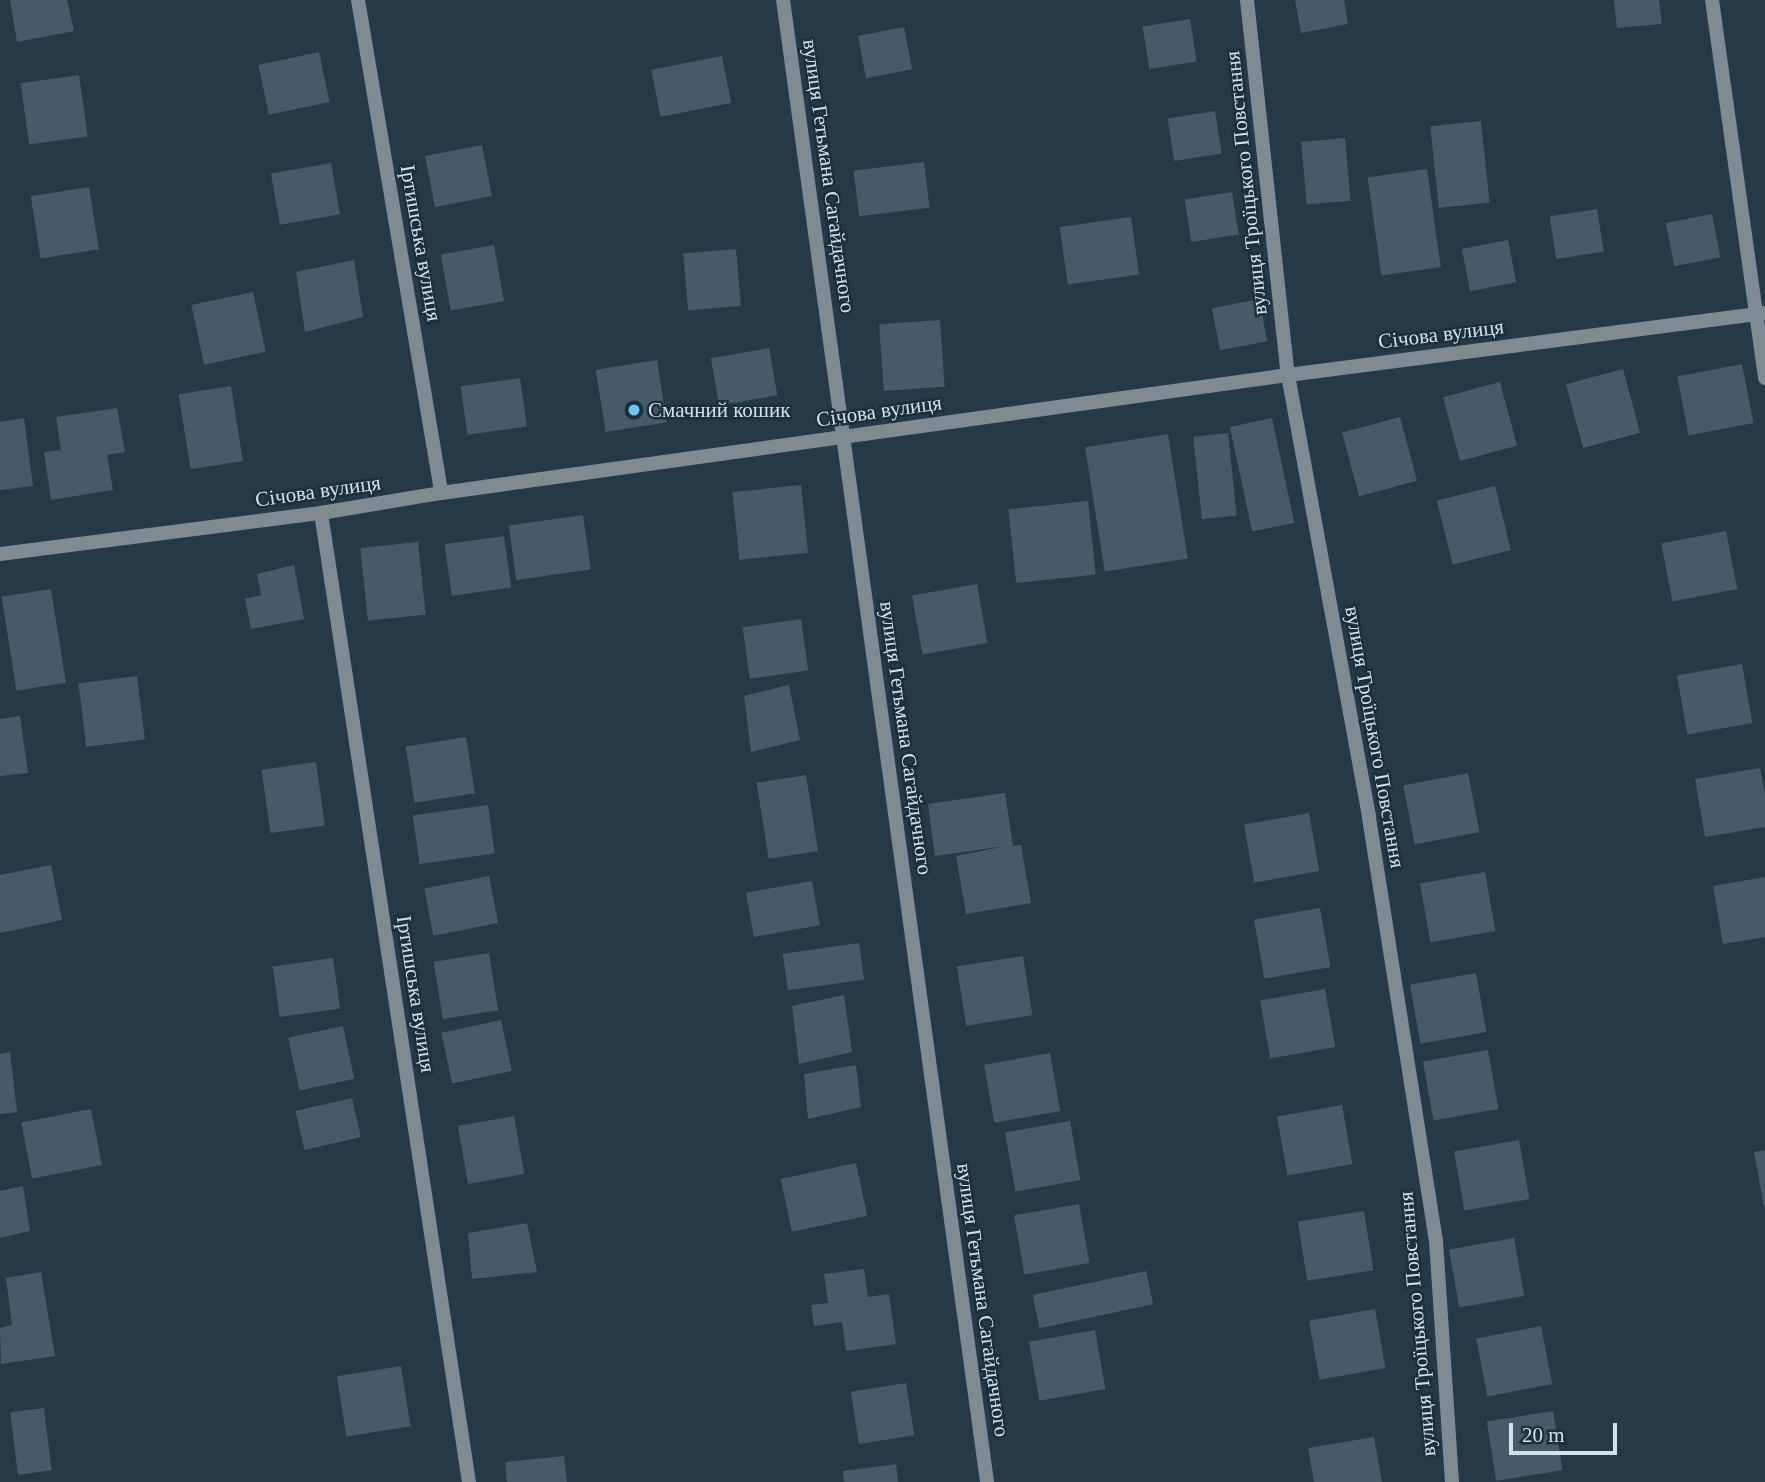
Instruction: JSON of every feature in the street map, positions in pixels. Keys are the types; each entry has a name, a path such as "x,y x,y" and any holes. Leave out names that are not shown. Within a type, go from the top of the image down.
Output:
{"street":[{"name":"Іртишська вулиця","path":"358,0 441,493"},
{"name":"вулиця Гетьмана Сагайдачного","path":"783,0 987,1482"},
{"name":"вулиця Троїцького Повстання","path":"1247,0 1288,375 1369,818 1436,1241 1452,1482"},
{"path":"1712,0 1760,313 1765,378"},
{"name":"Січова вулиця","path":"0,554 321,513 441,493 1288,375 1760,313"},
{"name":"Іртишська вулиця","path":"321,513 469,1482"}],"building":[{"path":"10,0 67,0 74,31 17,42"},
{"path":"1295,0 1344,0 1348,24 1301,33"},
{"path":"1614,0 1659,0 1662,24 1617,28"},
{"path":"1190,19 1197,61 1149,69 1143,27"},
{"path":"904,27 912,69 866,78 858,36"},
{"path":"319,52 330,102 269,115 258,65"},
{"path":"722,56 731,103 660,117 651,70"},
{"path":"79,75 88,136 29,145 21,83"},
{"path":"1215,111 1222,153 1174,161 1168,119"},
{"path":"1481,121 1490,203 1439,208 1430,126"},
{"path":"1345,138 1350,201 1307,205 1301,142"},
{"path":"482,145 492,196 435,207 425,156"},
{"path":"924,162 930,208 859,216 854,171"},
{"path":"331,163 340,214 280,225 271,174"},
{"path":"1427,169 1441,267 1381,275 1368,177"},
{"path":"89,187 99,249 41,258 31,196"},
{"path":"1232,192 1239,234 1191,242 1185,200"},
{"path":"1597,209 1604,251 1556,259 1550,217"},
{"path":"1712,214 1720,257 1674,266 1666,223"},
{"path":"1131,217 1139,274 1068,284 1060,227"},
{"path":"1508,240 1516,282 1470,291 1462,249"},
{"path":"494,245 504,301 451,311 441,254"},
{"path":"736,249 741,306 688,310 683,254"},
{"path":"354,260 363,317 305,332 296,272"},
{"path":"253,292 266,352 204,365 191,305"},
{"path":"1259,299 1267,341 1220,350 1212,308"},
{"path":"940,320 945,387 884,391 879,324"},
{"path":"769,348 777,395 719,406 711,358"},
{"path":"657,360 667,422 606,432 596,370"},
{"path":"1742,364 1753,423 1689,435 1677,377"},
{"path":"1623,369 1640,433 1583,448 1566,384"},
{"path":"520,378 527,427 467,435 461,386"},
{"path":"1500,382 1517,446 1460,461 1443,397"},
{"path":"231,386 243,461 191,469 179,394"},
{"path":"117,408 125,452 107,455 113,490 51,500 44,452 61,450 56,417"},
{"path":"1400,417 1417,481 1359,496 1342,433"},
{"path":"24,418 33,486 0,490 0,422"},
{"path":"1272,418 1294,523 1252,532 1230,427"},
{"path":"1228,433 1237,516 1202,519 1193,437"},
{"path":"1168,434 1188,558 1105,572 1085,447"},
{"path":"801,485 808,553 739,560 732,492"},
{"path":"1495,486 1511,550 1453,565 1437,501"},
{"path":"1088,501 1096,575 1016,583 1008,509"},
{"path":"583,515 591,569 516,580 509,525"},
{"path":"1726,531 1737,589 1672,602 1661,544"},
{"path":"504,536 511,587 452,596 445,544"},
{"path":"418,542 426,615 368,621 360,548"},
{"path":"294,565 304,619 251,629 245,599 261,595 257,574"},
{"path":"977,584 987,643 922,655 912,595"},
{"path":"51,589 66,683 16,691 2,597"},
{"path":"801,619 808,670 750,679 743,627"},
{"path":"1742,664 1752,723 1687,735 1677,675"},
{"path":"137,676 145,740 86,747 78,683"},
{"path":"789,685 800,740 751,752 744,696"},
{"path":"20,716 28,773 0,776 0,719"},
{"path":"466,737 475,793 415,803 406,747"},
{"path":"316,762 325,825 270,833 262,770"},
{"path":"1760,768 1765,794 1765,827 1705,837 1695,779"},
{"path":"1468,773 1479,832 1415,844 1403,786"},
{"path":"806,775 818,851 769,859 757,783"},
{"path":"1005,793 1013,846 1021,845 1031,903 966,914 956,856 1006,846 935,856 928,804"},
{"path":"488,805 495,854 420,864 413,816"},
{"path":"1309,813 1319,871 1254,883 1244,824"},
{"path":"51,865 62,920 0,933 0,875"},
{"path":"1485,872 1495,931 1430,943 1420,883"},
{"path":"489,876 498,923 433,936 424,889"},
{"path":"1765,877 1765,937 1723,944 1713,886"},
{"path":"812,881 820,925 754,937 746,893"},
{"path":"1320,908 1330,967 1264,979 1254,920"},
{"path":"859,943 864,980 788,990 783,954"},
{"path":"489,953 498,1010 443,1019 434,962"},
{"path":"1023,956 1032,1015 966,1026 957,966"},
{"path":"333,958 340,1009 280,1017 273,966"},
{"path":"1476,973 1486,1032 1420,1044 1410,985"},
{"path":"1325,989 1335,1047 1270,1059 1260,1000"},
{"path":"844,995 852,1052 799,1064 792,1006"},
{"path":"501,1020 512,1071 452,1084 441,1033"},
{"path":"343,1026 354,1079 299,1090 288,1038"},
{"path":"1488,1050 1498,1109 1433,1121 1423,1061"},
{"path":"10,1052 17,1112 0,1114 0,1054"},
{"path":"1050,1053 1060,1111 994,1123 984,1065"},
{"path":"856,1065 861,1107 808,1119 804,1074"},
{"path":"352,1098 361,1137 304,1150 295,1111"},
{"path":"1342,1105 1352,1164 1287,1176 1277,1116"},
{"path":"91,1109 102,1165 32,1179 21,1123"},
{"path":"514,1116 524,1174 468,1184 458,1126"},
{"path":"1070,1121 1080,1180 1015,1192 1005,1132"},
{"path":"1519,1140 1529,1199 1464,1211 1454,1151"},
{"path":"1765,1150 1765,1206 1764,1206 1754,1152"},
{"path":"856,1163 867,1216 792,1232 781,1179"},
{"path":"23,1186 30,1231 0,1238 0,1191"},
{"path":"1079,1204 1089,1263 1024,1275 1014,1215"},
{"path":"1364,1211 1373,1270 1307,1281 1298,1221"},
{"path":"527,1223 537,1272 472,1279 468,1233"},
{"path":"1514,1238 1524,1296 1459,1308 1449,1249"},
{"path":"864,1269 868,1297 889,1294 896,1344 846,1351 842,1322 814,1326 811,1305 828,1303 824,1274"},
{"path":"1146,1271 1153,1304 1040,1328 1033,1295"},
{"path":"41,1272 55,1356 1,1364 0,1328 12,1325 6,1278"},
{"path":"1375,1309 1385,1368 1319,1380 1309,1321"},
{"path":"1541,1326 1552,1384 1487,1397 1476,1339"},
{"path":"1095,1330 1105,1389 1039,1401 1029,1342"},
{"path":"401,1366 411,1426 346,1436 337,1376"},
{"path":"906,1383 914,1435 859,1444 851,1392"},
{"path":"44,1408 52,1471 18,1475 10,1412"},
{"path":"1553,1411 1562,1470 1496,1481 1487,1421"},
{"path":"1374,1437 1382,1482 1314,1482 1308,1448"},
{"path":"564,1456 567,1482 507,1482 505,1462"},
{"path":"896,1464 898,1482 844,1482 843,1471"}],"place":[{"name":"Смачний кошик","path":"634,410"}]}
